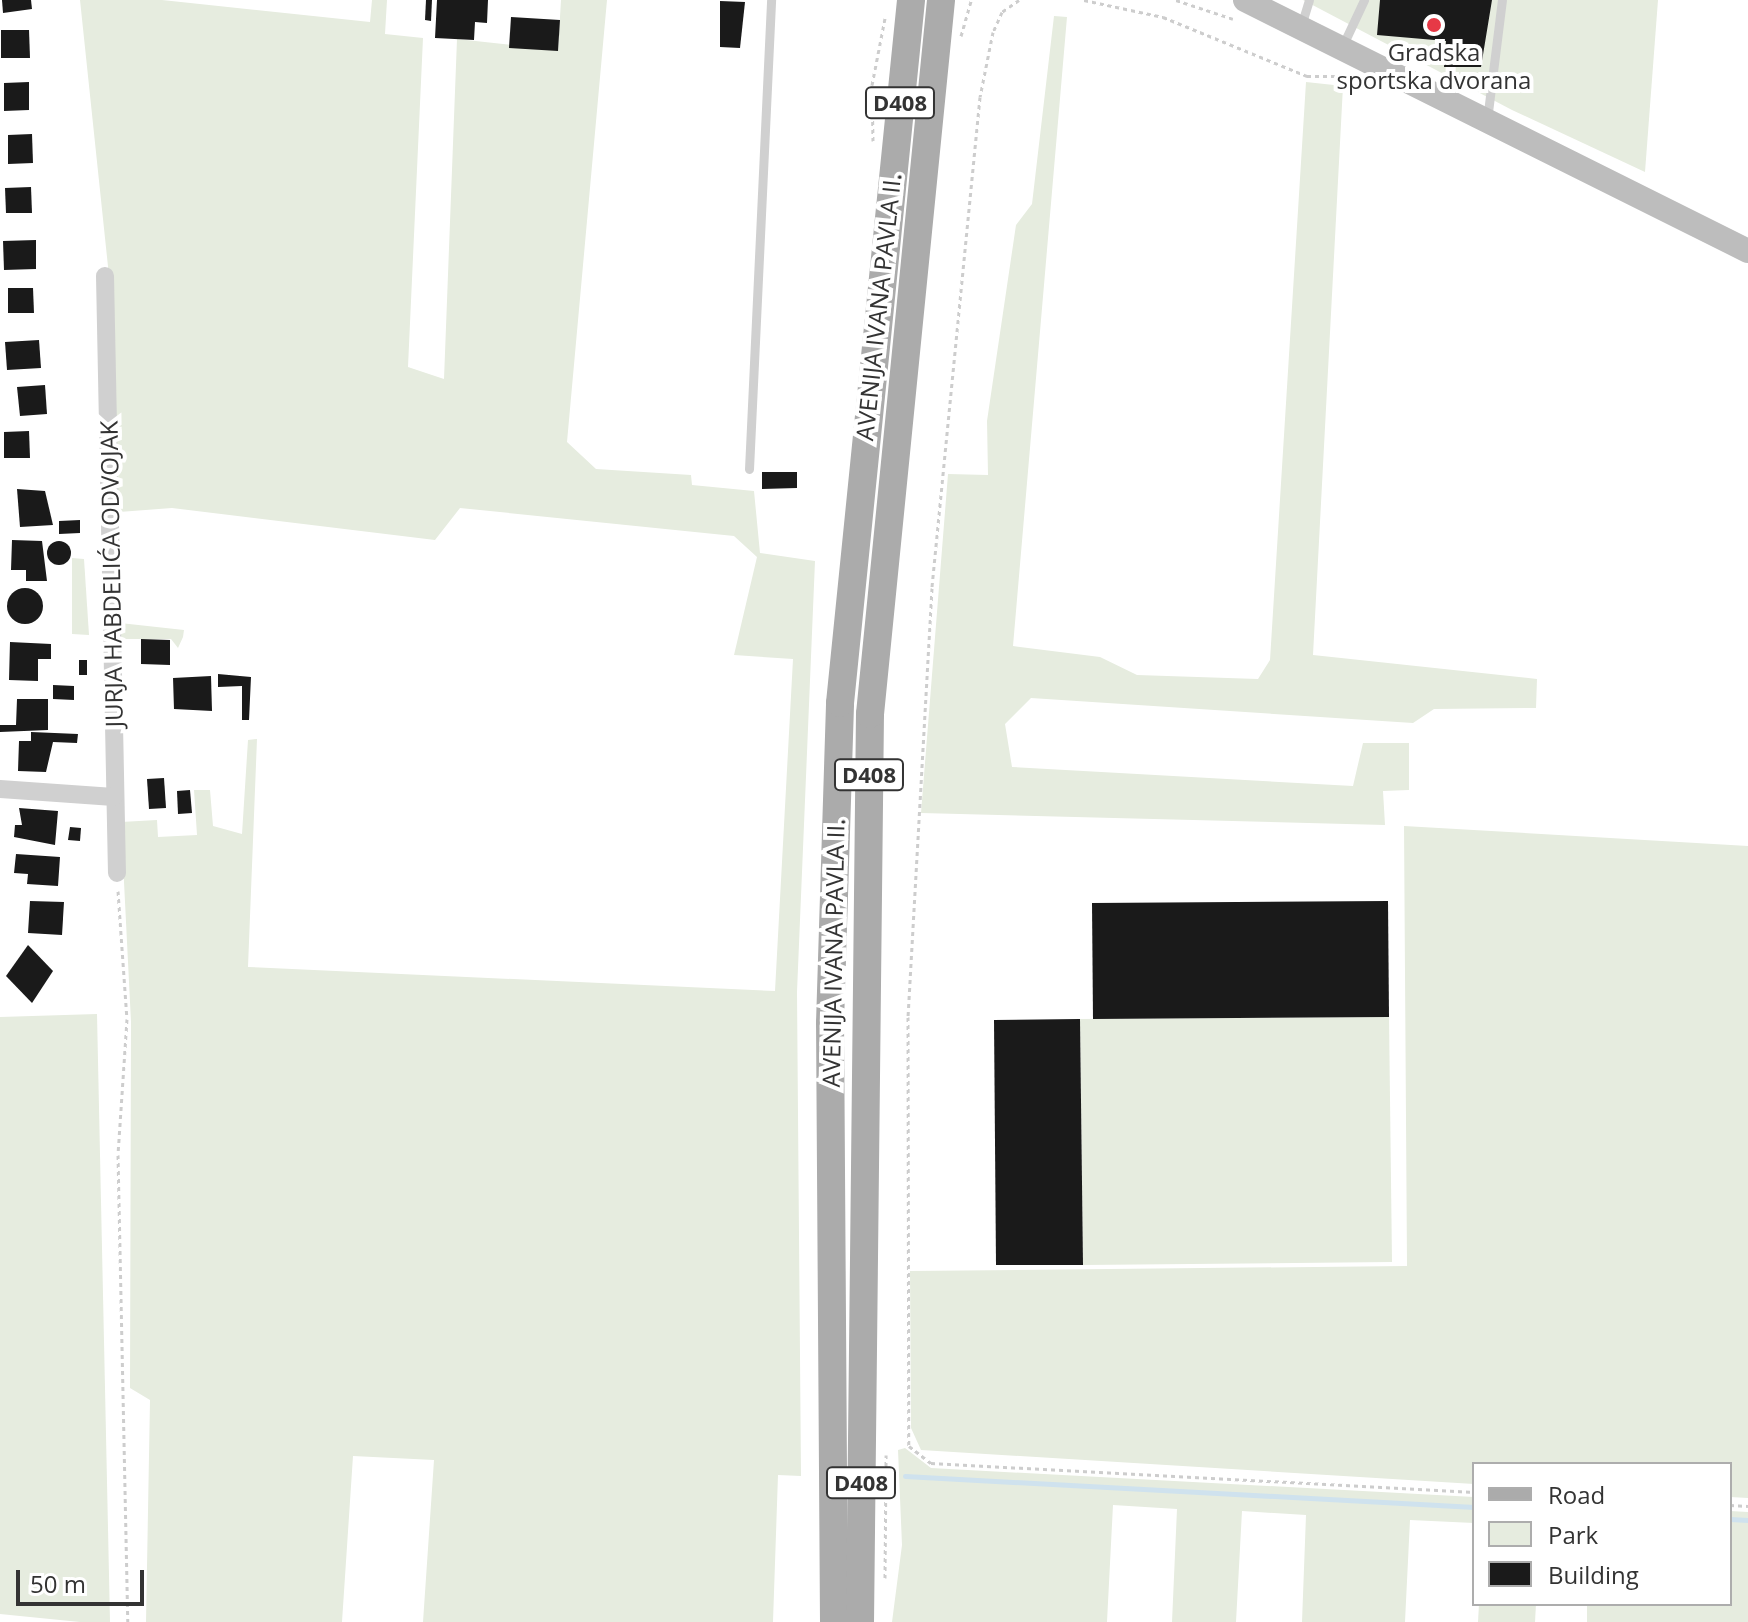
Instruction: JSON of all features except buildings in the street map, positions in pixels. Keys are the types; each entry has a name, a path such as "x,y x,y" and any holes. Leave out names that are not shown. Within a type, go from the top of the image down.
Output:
{"main road":[{"name":"AVENIJA IVANA PAVLA II.","path":"854,1620 834,1564 830,1023 840,703 911,0"},
{"path":"1245,0 1748,251"},
{"name":"AVENIJA IVANA PAVLA II.","path":"854,1620 870,714 943,6"},
{"path":"826,1622 834,1564"}],"street":[{"name":"JURJA HABDELIĆA ODVOJAK","path":"105,276 117,873"},
{"path":"0,789 114,797"}],"lane":[{"path":"749,469 771,0"},
{"path":"1301,26 1309,0"},
{"path":"1342,47 1364,0"},
{"path":"1487,120 1502,0"}],"path":[{"path":"958,51 971,0"},
{"path":"1019,0 1002,12 993,32 980,97 932,588 908,1017 909,1446 931,1463 1472,1492"},
{"path":"1084,0 1163,17 1307,76 1344,78 1380,66"},
{"path":"117,873 127,1019 118,1155 128,1622"},
{"path":"883,1443 890,1471 883,1594"}],"green space":[{"path":"80,0 162,0 370,22 372,0 387,0 385,34 423,38 408,367 444,379 457,39 558,50 561,0 607,0 567,442 596,469 691,475 692,485 754,491 760,553 815,561 797,992 801,1476 778,1475 773,1622 423,1622 434,1460 353,1456 342,1622 146,1622 150,1400 130,1388 131,1022 121,822 157,820 158,837 197,835 194,790 210,790 213,826 242,834 248,740 257,739 248,967 775,991 793,659 734,655 757,557 734,536 460,508 435,540 172,508 119,512 109,276"},
{"path":"1303,0 1658,0 1645,172 1512,110"},
{"path":"1054,16 1067,17 1013,646 1100,657 1137,675 1258,679 1270,660 1306,82 1343,86 1313,655 1537,679 1536,708 1434,709 1413,723 1031,698 1005,724 1012,767 1353,786 1363,743 1409,743 1409,790 1383,791 1385,825 921,813 948,474 988,475 987,421 1016,225 1032,204"},
{"path":"72,558 84,559 89,635 72,634"},
{"path":"120,623 184,630 183,637 178,648 171,639 120,639"},
{"path":"1404,826 1748,846 1748,1498 1732,1497 1732,1462 1472,1462 1472,1484 921,1450 911,1428 910,1271 1407,1266"},
{"path":"97,1014 110,1622 80,1622 0,1614 0,1017"},
{"path":"1389,1017 1392,1262 1083,1265 1080,1019"},
{"path":"905,1448 931,1468 1472,1497 1472,1523 1410,1520 1405,1622 1302,1622 1306,1515 1242,1511 1236,1622 1172,1622 1177,1509 1113,1505 1107,1622 892,1622 902,1545 898,1450"},
{"path":"1732,1511 1748,1512 1748,1622 1587,1622 1587,1606 1732,1606"},
{"path":"1479,1606 1536,1606 1535,1622 1478,1622"}],"waterway":[{"path":"905,1476 1472,1507"},
{"path":"1732,1519 1748,1520"}],"place":[{"name":"Gradska sportska dvorana","path":"1434,25"}]}
